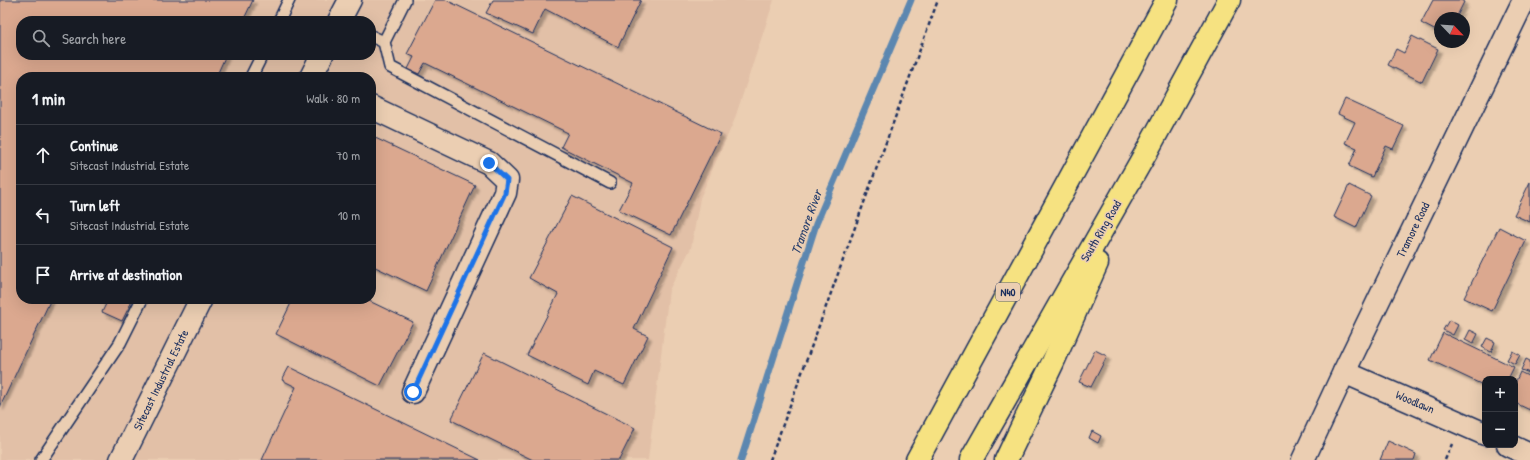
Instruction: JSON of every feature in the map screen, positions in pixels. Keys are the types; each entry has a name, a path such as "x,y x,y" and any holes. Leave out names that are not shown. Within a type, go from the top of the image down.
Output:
{"highway":[{"name":"N40","path":"917,460 1167,0"},
{"name":"South Ring Road","path":"971,460 1148,149 1229,0"},
{"path":"1006,460 1053,362 1148,149"}],"street":[{"path":"343,16 350,0"},
{"name":"Tramore Road","path":"1303,460 1524,0"},
{"path":"314,72 320,60"},
{"path":"376,109 489,163 507,180 505,193 413,392"},
{"name":"Sitecast Industrial Estate","path":"121,460 199,304"},
{"name":"Woodlawn","path":"1344,372 1482,433"},
{"path":"1514,448 1530,456"}],"lane":[{"path":"281,16 289,0"},
{"path":"405,0 384,42 390,67 610,183"},
{"path":"376,38 384,42"},
{"path":"254,72 260,60"},
{"path":"41,460 120,343 140,304"}],"path":[{"path":"770,460 938,0"}],"shaded area":[{"path":"0,0 774,0 734,121 700,198 691,248 669,290 648,460 0,460"}],"building":[{"path":"0,0 253,0 245,16 16,16 16,60 224,60 218,72 16,72 16,304 49,304 0,407"},
{"path":"435,0 446,0 721,134 671,235 619,210 633,183 561,147 568,133 425,63 419,74 408,69 414,57 407,54"},
{"path":"493,0 641,0 618,47 545,9 533,34 486,13"},
{"path":"1433,0 1461,0 1464,2 1459,12 1434,12 1434,30 1421,23"},
{"path":"1412,36 1438,49 1422,82 1388,65 1396,49 1404,53"},
{"path":"1345,99 1404,126 1393,149 1386,146 1372,177 1349,166 1357,148 1345,143 1355,122 1338,114"},
{"path":"376,138 475,185 426,291 376,267"},
{"path":"1530,182 1530,222 1514,215"},
{"path":"1349,185 1371,196 1356,228 1334,217"},
{"path":"572,196 673,247 634,329 648,336 624,385 594,371 588,385 527,355 558,294 529,278"},
{"path":"1499,227 1526,241 1492,311 1464,298"},
{"path":"106,304 130,304 122,321 102,312"},
{"path":"291,304 375,304 413,322 380,386 276,334"},
{"path":"1449,320 1458,325 1453,335 1443,330"},
{"path":"1470,330 1478,334 1473,344 1465,340"},
{"path":"1443,333 1514,367 1510,376 1482,376 1482,385 1430,360"},
{"path":"1487,338 1495,342 1491,352 1482,347"},
{"path":"1095,350 1107,356 1091,387 1079,382"},
{"path":"1512,351 1520,355 1515,364 1507,360"},
{"path":"484,353 635,428 619,460 533,460 451,420"},
{"path":"1526,359 1530,361 1530,373 1521,370"},
{"path":"289,367 480,460 262,460 296,387 282,380"},
{"path":"1520,372 1530,377 1530,410 1518,404 1518,376"},
{"path":"1092,431 1101,436 1098,443 1089,438"},
{"path":"1388,441 1416,454 1414,460 1380,460"}],"waterway":[{"name":"Tramore River","path":"741,460 816,224 911,0"}],"route":[{"path":"413,392 505,193 507,180 489,163"}]}
